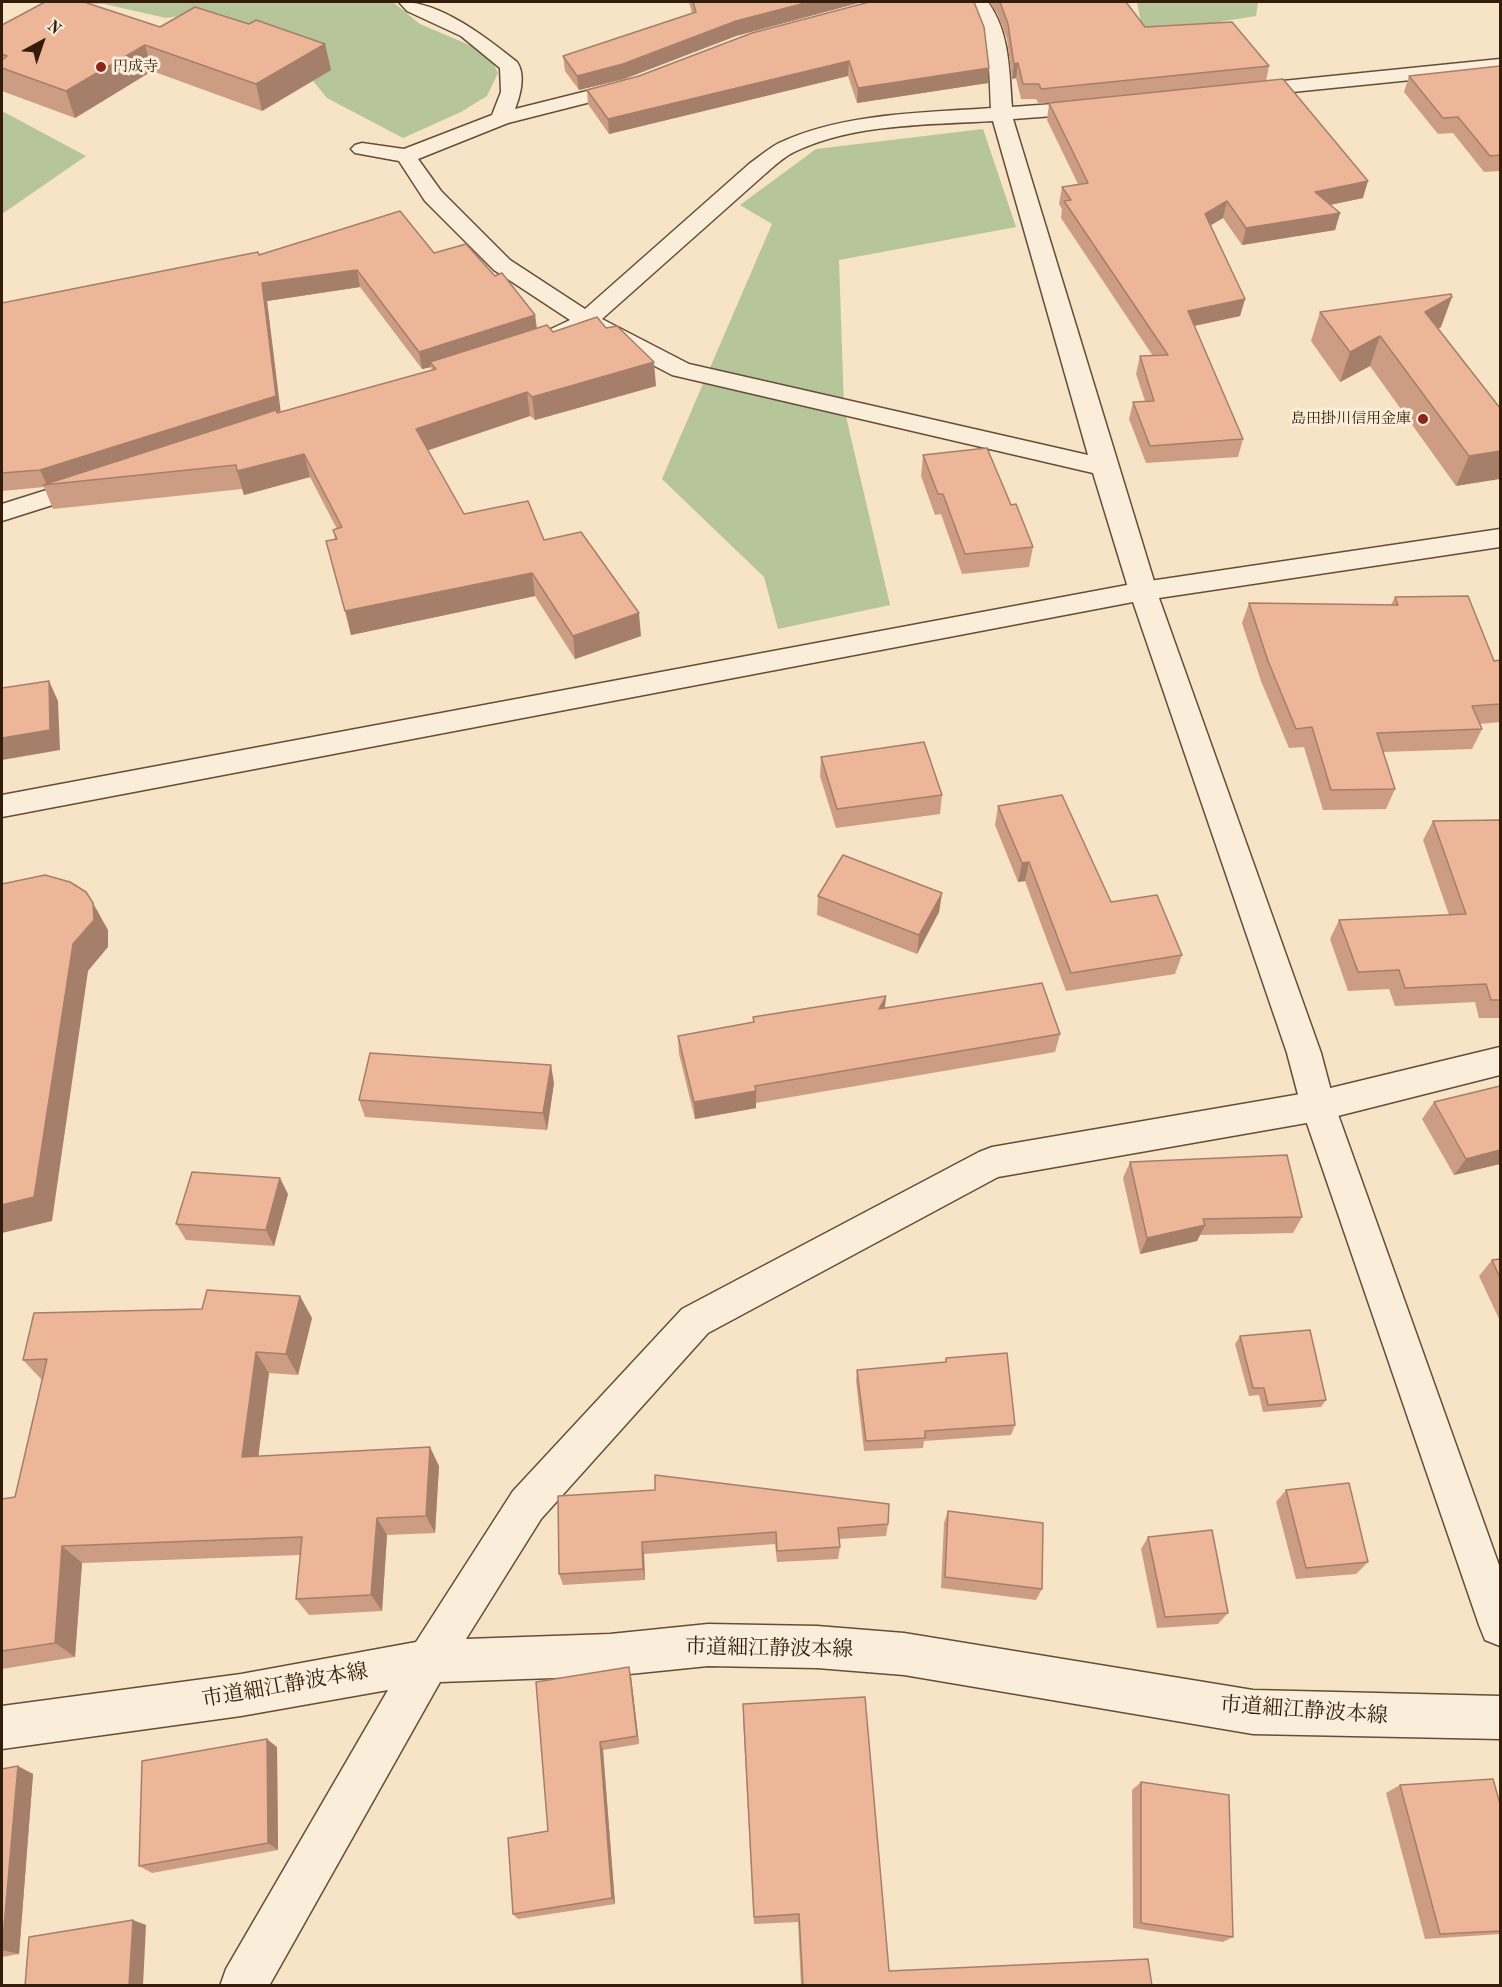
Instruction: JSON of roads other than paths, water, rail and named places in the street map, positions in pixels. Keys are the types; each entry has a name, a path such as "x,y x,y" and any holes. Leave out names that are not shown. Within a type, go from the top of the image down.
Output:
{"street":[{"path":"409,2 414,7 468,32 510,66 511,92 501,119"},
{"path":"979,2 988,15 997,44 1002,116 1104,466 1143,591 1304,1053 1318,1106 1500,1625"},
{"path":"1221,93 1500,65"},
{"path":"362,149 406,156 501,119 653,78"},
{"path":"521,348 561,334 586,320 785,148 823,134 891,122 1002,116 1114,105"},
{"path":"406,156 433,196 502,265 586,320 681,370 1104,466"},
{"path":"2,513 114,477"},
{"path":"2,806 1143,591 1500,538"},
{"path":"243,1986 428,1661 527,1505 695,1321 992,1162 1318,1106 1500,1061"},
{"name":"市道細江静波本線","path":"2,1728 241,1695 428,1661 610,1655 708,1645 817,1647 904,1654 1253,1712 1466,1719 1500,1718"}],"place":[{"name":"円成寺","path":"101,67"},
{"name":"島田掛川信用金庫","path":"1423,419"}]}
